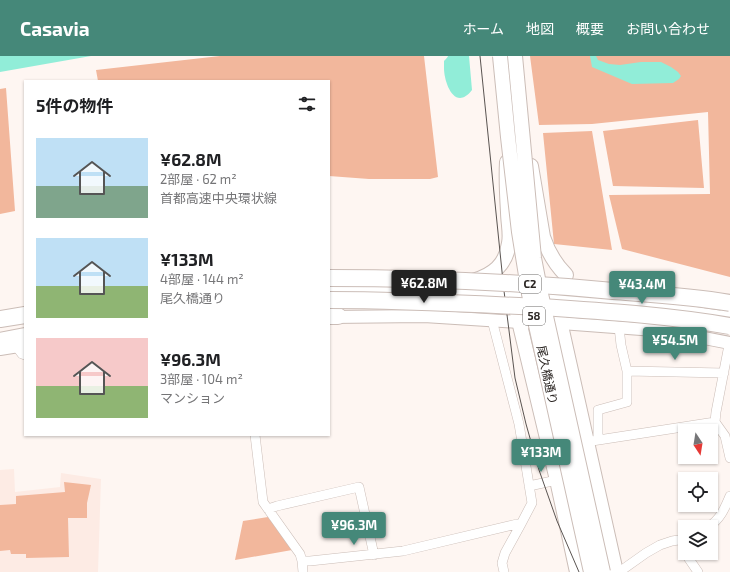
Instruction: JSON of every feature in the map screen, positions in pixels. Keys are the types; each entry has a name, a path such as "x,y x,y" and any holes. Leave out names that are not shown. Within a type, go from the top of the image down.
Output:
{"highway":[{"name":"C2","path":"330,278 488,281 664,295 729,315"},
{"name":"C2","path":"330,300 376,300 478,304 669,317 729,315"},
{"path":"0,309 24,305"},
{"path":"0,319 24,315"},
{"path":"0,331 24,327"},
{"path":"0,341 22,342"}],"main road":[{"name":"尾久橋通り","path":"500,56 519,232 529,294 591,572"},
{"name":"尾久橋通り","path":"515,56 534,258 603,572"},
{"path":"330,284 443,285 469,283 487,276 498,268 507,252 510,242 506,182 508,137"},
{"path":"523,137 531,167 543,237 558,268 566,275 585,285 729,315"},
{"path":"330,291 481,293 612,303 729,315"},
{"path":"513,296 557,480 577,572"},
{"path":"555,299 593,440 617,572"},
{"path":"0,315 24,311"},
{"path":"332,316 424,316 561,323 668,331 730,343"},
{"path":"0,324 24,320"},
{"path":"0,349 22,342"}],"street":[{"path":"492,320 519,424 532,503 505,553 502,563 504,572"},
{"path":"619,327 621,345 627,371 627,402 598,410 593,440 715,422"},
{"path":"22,342 22,354 24,355"},
{"path":"730,343 715,422 727,436 730,458"},
{"path":"627,371 724,373"},
{"path":"255,436 263,502 300,554 303,572"},
{"path":"529,486 557,480"},
{"path":"268,509 359,487 374,555"},
{"path":"718,520 722,515 730,496"},
{"path":"302,561 403,551 521,524"},
{"path":"617,572 660,545 678,540"},
{"path":"690,560 698,572"}],"shaded area":[{"path":"0,56 91,56 0,72"},
{"path":"220,56 424,56 438,177 430,179 369,179 330,176 330,80 98,80 96,70"},
{"path":"448,56 469,56 472,90 466,96 460,98 456,97 448,87 444,61"},
{"path":"530,56 730,56 730,277 622,249 609,195 710,194 708,112 592,124 539,125"},
{"path":"590,56 596,56 598,60 609,64 620,65 641,62 661,62 671,67 681,76 673,83 632,84 592,67"},
{"path":"6,88 15,211 0,214 0,89"},
{"path":"698,120 704,188 613,186 603,131"},
{"path":"592,131 612,250 554,244 543,133"},
{"path":"14,469 15,492 60,487 61,473 101,479 98,572 0,572 0,470"},
{"path":"64,482 91,485 87,503 87,518 68,518 69,557 26,558 26,554 11,554 10,550 0,551 0,505 16,504 16,496 65,492"},
{"path":"268,517 292,550 235,560 243,521"}],"tram line":[{"path":"480,56 504,291 515,378 539,470 557,521 579,572"}]}
